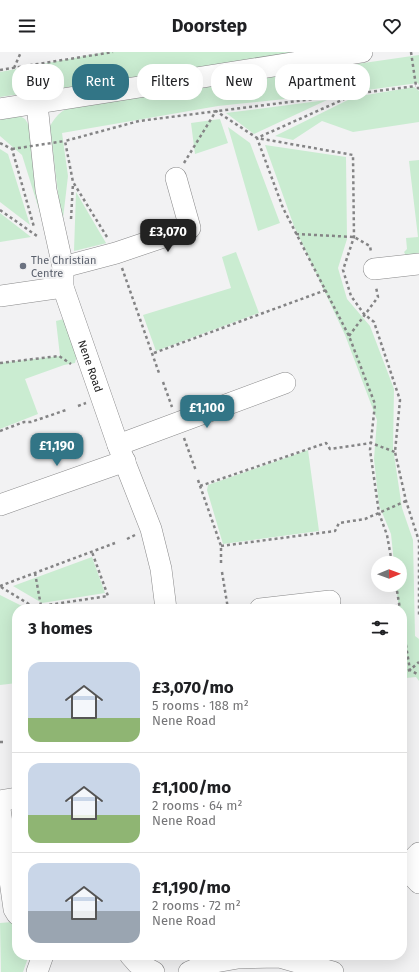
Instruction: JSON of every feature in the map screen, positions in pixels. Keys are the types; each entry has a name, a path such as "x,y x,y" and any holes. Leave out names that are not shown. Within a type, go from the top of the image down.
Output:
{"street":[{"path":"0,109 37,104 315,55 362,52"},
{"name":"Nene Road","path":"37,104 46,190 64,267 63,287 121,453 150,529 161,569 165,604"},
{"path":"64,267 116,253 190,228 176,178"},
{"path":"374,269 419,264"},
{"path":"0,296 63,287"},
{"path":"0,505 285,383"},
{"path":"304,604 330,601"},
{"path":"0,801 12,799"},
{"path":"0,809 12,910"},
{"path":"409,862 419,883"},
{"path":"37,972 41,960"},
{"path":"134,960 154,972"},
{"path":"189,972 209,963 223,960"},
{"path":"290,960 333,972"}],"path":[{"path":"16,64 21,52"},
{"path":"39,64 113,52"},
{"path":"411,52 416,86 419,89"},
{"path":"0,70 12,68"},
{"path":"370,93 416,86"},
{"path":"0,143 12,149 65,141 139,121 311,100"},
{"path":"257,138 343,100"},
{"path":"216,111 257,138 353,155 354,237 343,270 351,296 364,314 374,322 400,400 395,452 406,501 419,541 419,617"},
{"path":"257,138 283,208 295,234 349,336 375,404 370,450 379,513 388,535 391,556"},
{"path":"65,141 73,182 116,253 154,353 159,373"},
{"path":"0,210 37,236"},
{"path":"295,234 354,237 370,246 378,297 349,336"},
{"path":"154,353 326,290"},
{"path":"0,363 59,356 71,364 89,363"},
{"path":"0,431 24,422 31,422 66,410"},
{"path":"200,486 326,443 330,449 371,443 395,452"},
{"path":"198,480 221,546 221,564"},
{"path":"221,546 335,531 339,523 365,520 406,501"},
{"path":"0,586 115,543"},
{"path":"54,604 108,596 92,552"},
{"path":"222,572 227,604"},
{"path":"35,574 41,604"},
{"path":"0,586 30,604"},
{"path":"397,592 399,604"},
{"path":"407,651 410,670"},
{"path":"407,671 419,662"},
{"path":"410,670 419,675"}],"green space":[{"path":"106,52 291,52 281,56 226,64 211,64 211,66 203,67 203,64 137,64 137,77 129,78 129,64 72,64 72,86 64,88 64,64 42,64"},
{"path":"419,55 419,85 418,83 370,90 370,64 356,64"},
{"path":"12,70 12,95 0,97 0,72"},
{"path":"275,76 276,100 218,106 62,133 68,176 62,227 50,126 58,115 69,107 78,104 106,100 129,100 129,97 137,96 137,100 203,100 203,86 211,85 211,100 267,100 267,77"},
{"path":"414,87 419,91 419,122 353,132 322,121 293,140 275,136 348,100 370,100 370,94"},
{"path":"327,100 254,134 226,113"},
{"path":"16,114 25,119 30,127 47,235 22,155 0,136 0,117"},
{"path":"220,119 228,143 195,154 191,123"},
{"path":"228,127 250,143 280,223 258,231"},
{"path":"265,145 346,157 347,239 338,268 347,299 370,326 394,389 393,448 402,508 413,540 415,636 419,639 419,681 416,677 407,678 407,604 398,604 397,592 407,592 407,556 393,556 391,534 379,505 374,459 377,420 345,335 294,226"},
{"path":"0,149 8,154 30,225 0,202"},
{"path":"419,160 419,258 408,259 404,252 407,249 406,238 418,237 409,161"},
{"path":"76,192 106,243 107,243 74,251"},
{"path":"0,213 31,237 0,242"},
{"path":"236,252 259,313 156,351 143,315 231,288 222,257"},
{"path":"64,319 77,354 75,363 64,365 25,379 38,414 0,429 0,363 60,356 56,321"},
{"path":"308,450 319,531 223,544 207,490 208,485"},
{"path":"92,557 105,593 42,603 13,586"},
{"path":"0,595 18,604 12,604 12,684 0,685"},
{"path":"12,922 12,960 27,960 23,972 1,972 0,923"}],"place":[{"name":"The Christian Centre","path":"23,266"}]}
